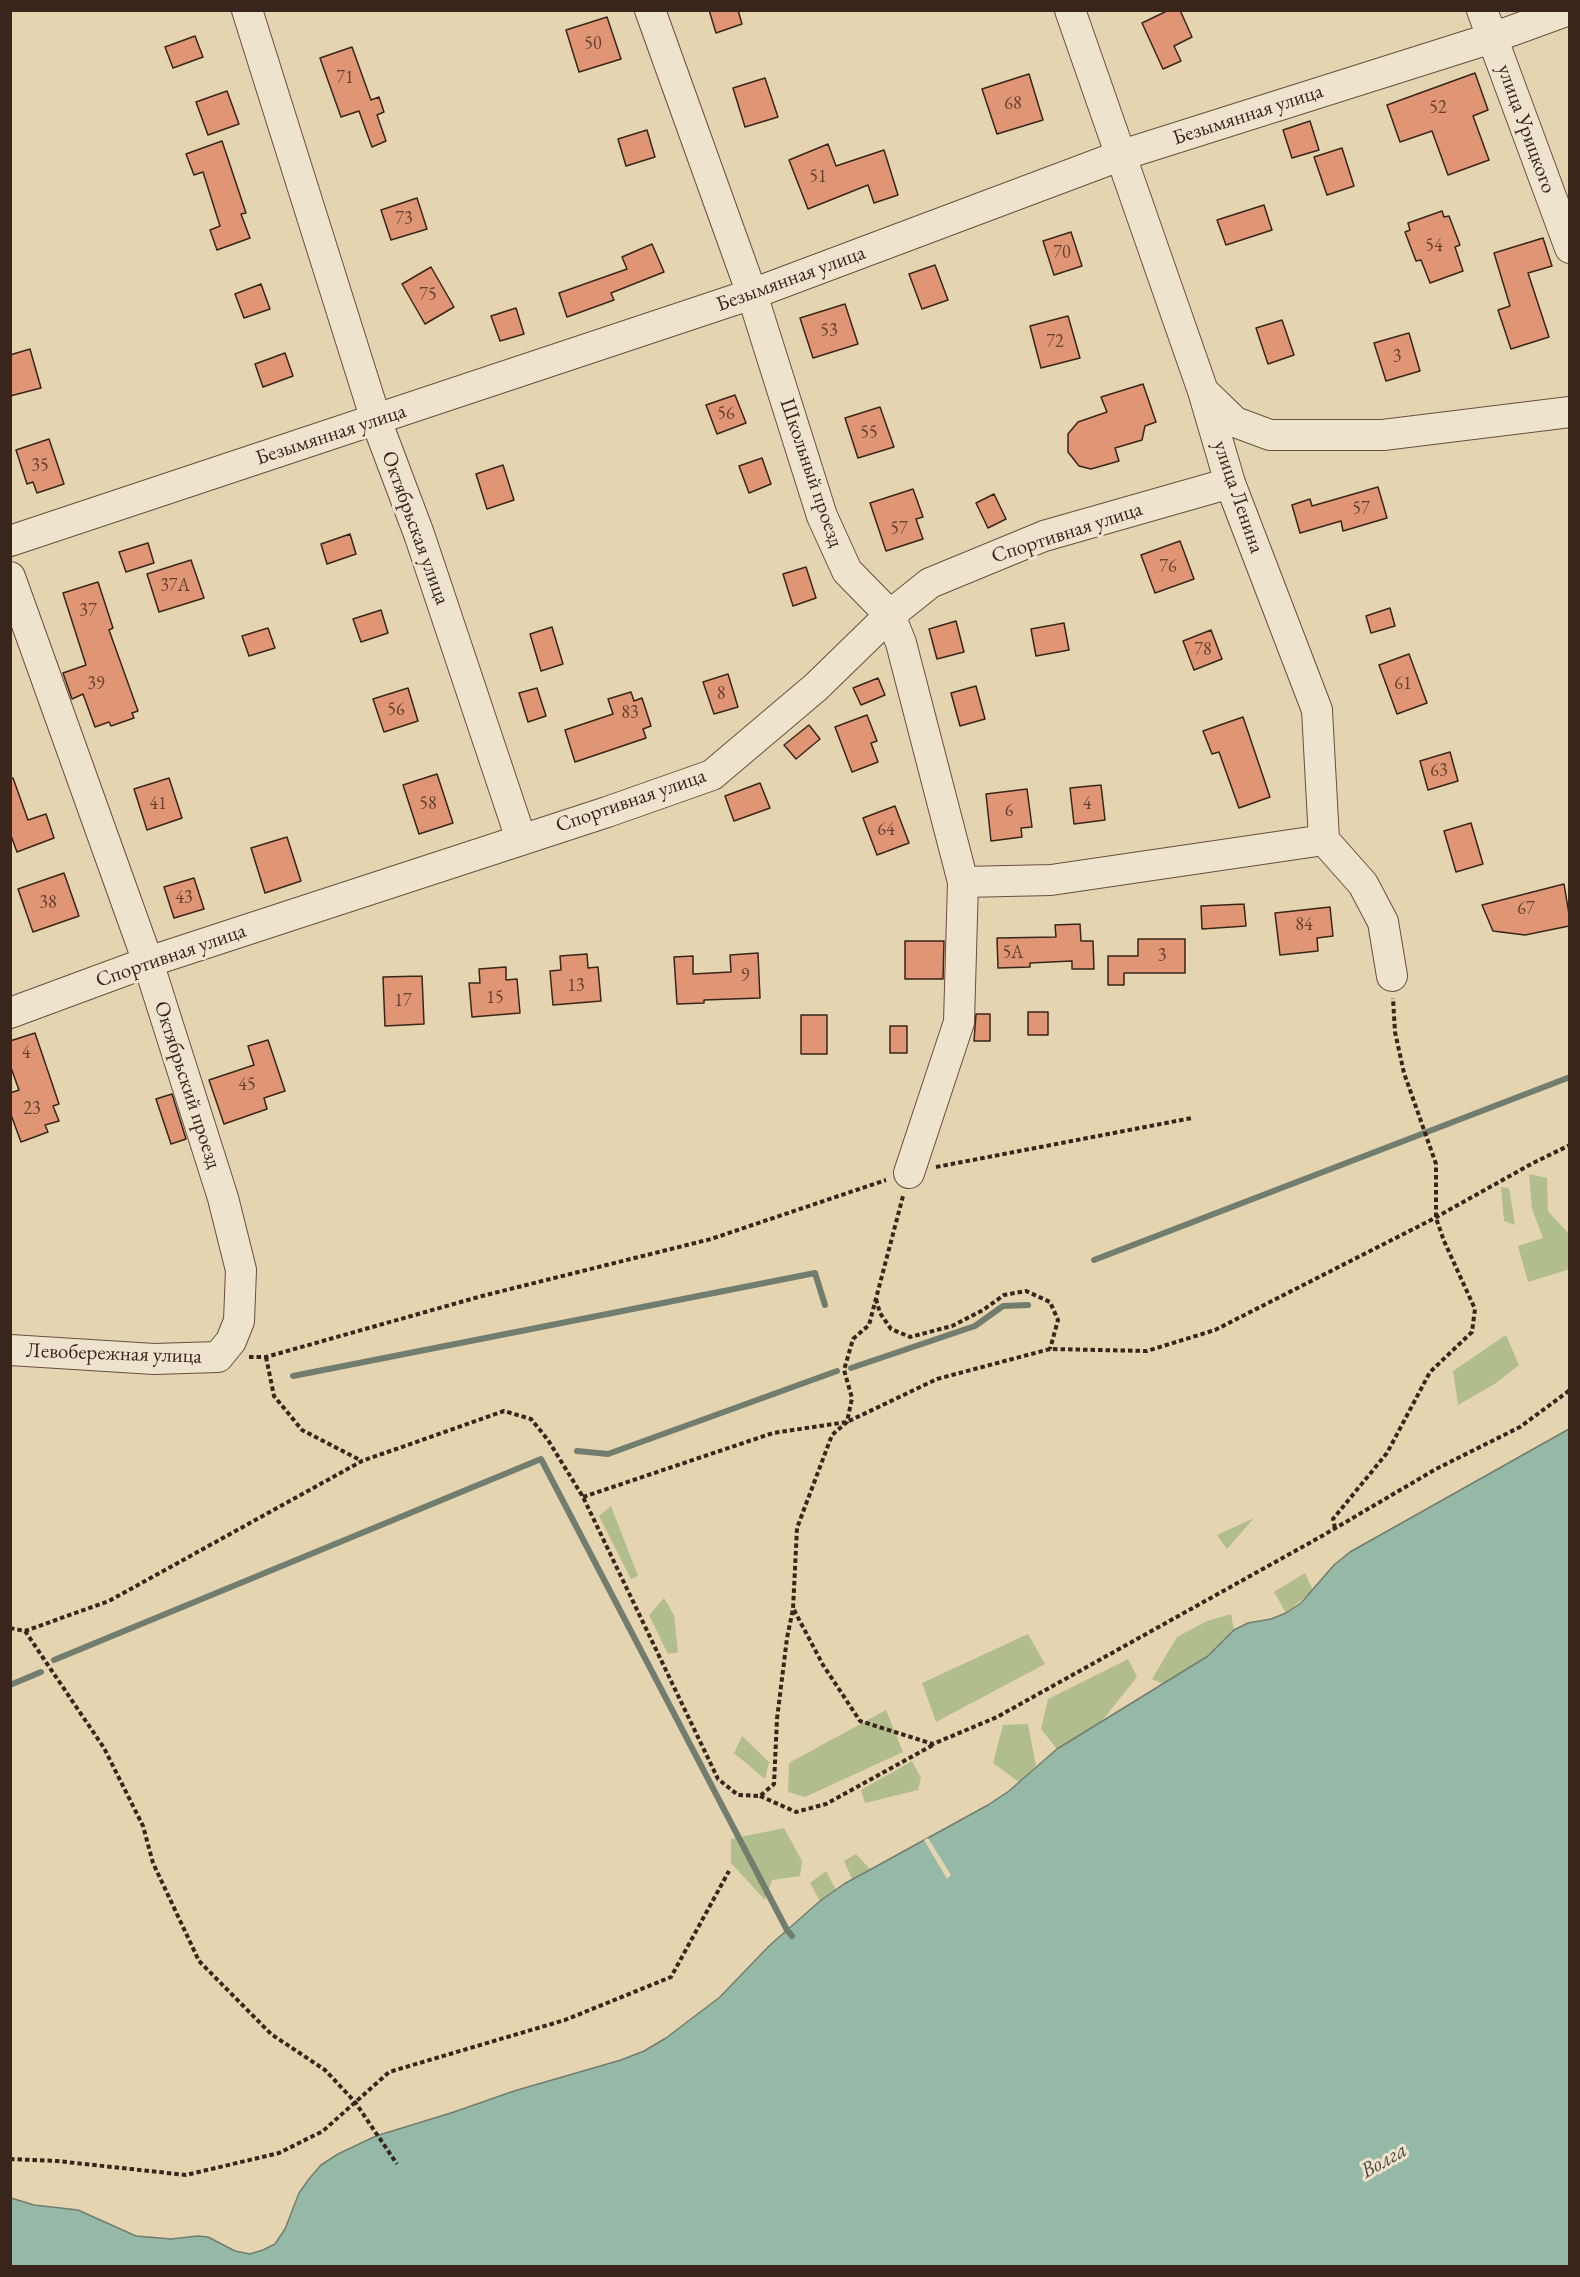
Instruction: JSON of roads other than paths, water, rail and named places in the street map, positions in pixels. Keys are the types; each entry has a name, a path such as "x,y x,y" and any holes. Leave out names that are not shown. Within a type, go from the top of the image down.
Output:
{"street":[{"name":"Октябрьская улица","path":"247,10 376,420 419,534 521,839"},
{"name":"Школьный проезд","path":"650,10 752,294 822,516 847,571 890,615 901,643 963,882 959,1022 909,1173"},
{"name":"улица Ленина","path":"1070,10 1203,391 1230,483 1317,710 1324,840"},
{"name":"Безымянная улица","path":"10,541 752,294 1122,155 1487,24 1569,10"},
{"name":"улица Урицкого","path":"1487,24 1569,248"},
{"path":"1203,391 1235,422 1270,435 1383,435 1569,412"},
{"name":"Спортивная улица","path":"10,1013 148,962 607,812 712,775 816,687 890,615 930,583 1034,540 1230,483"},
{"name":"Октябрьский проезд","path":"10,577 148,962 223,1198 241,1270 239,1321 231,1341 218,1358"},
{"path":"963,882 1051,879 1206,859 1324,840 1363,884 1383,922 1392,976"},
{"name":"Левобережная улица","path":"10,1350 154,1359 218,1358"}],"water":[{"name":"Волга","path":"1569,1429 1569,2266 11,2266 11,2198 34,2205 78,2210 136,2236 171,2239 208,2237 235,2251 250,2254 263,2250 275,2244 285,2229 299,2193 309,2179 321,2165 338,2154 376,2136 644,2051 666,2038 720,1997 769,1946 820,1901 844,1884 988,1805 1009,1791 1057,1749 1208,1656 1234,1630 1248,1623 1271,1619 1286,1613 1301,1603 1334,1565 1350,1552"}],"waterway":[{"path":"1094,1260 1570,1077"},
{"path":"293,1376 815,1273 825,1305"},
{"path":"851,1368 975,1326 1003,1306 1028,1305"},
{"path":"577,1451 608,1454 837,1371"},
{"path":"54,1660 541,1459 792,1936"},
{"path":"10,1685 41,1672"}]}
